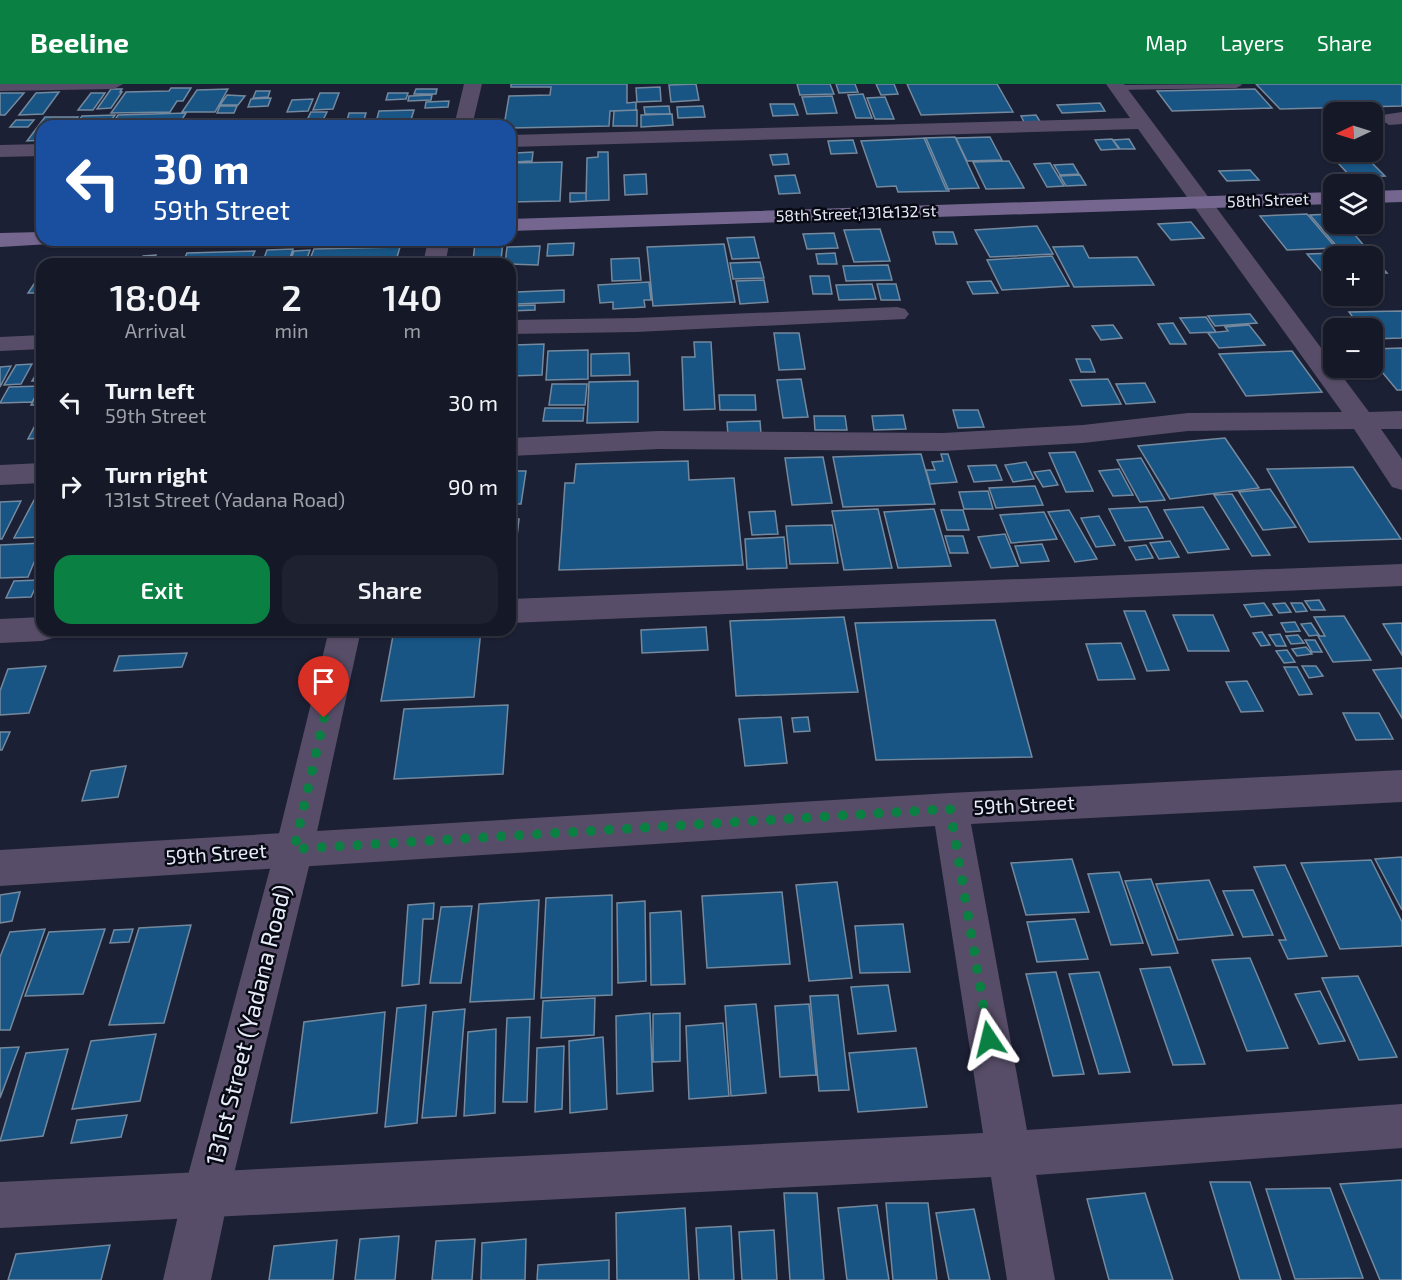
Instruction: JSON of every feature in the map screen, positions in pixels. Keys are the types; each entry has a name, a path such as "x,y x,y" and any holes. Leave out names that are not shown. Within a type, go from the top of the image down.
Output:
{"main road":[{"path":"1383,197 1402,196"},
{"name":"58th Street","path":"1203,201 1323,198"},
{"name":"58th Street,131&132 st","path":"516,225 1203,201"},
{"path":"0,240 36,239"}],"street":[{"path":"0,86 114,84"},
{"path":"464,120 473,84"},
{"path":"1116,86 1203,201 1402,480"},
{"path":"516,141 1143,123"},
{"path":"0,151 36,150"},
{"path":"516,327 636,325 897,314"},
{"path":"0,344 36,342"},
{"path":"516,447 659,440 943,442 1083,434 1188,422 1402,420"},
{"path":"0,475 36,473"},
{"path":"516,610 1402,575"},
{"path":"0,631 36,629"},
{"name":"131st Street (Yadana Road)","path":"188,1280 206,1194 294,849 344,636"},
{"name":"59th Street","path":"0,868 950,809 1402,786"},
{"path":"950,809 1031,1280"},
{"path":"0,1205 1009,1154 1402,1126"}],"lane":[{"path":"1116,86 1236,85"}],"building":[{"path":"511,84 627,84 627,103 636,102 636,110 610,111 609,126 516,128 516,120 505,120 509,96 550,95 551,87 511,87"},
{"path":"696,84 699,100 671,102 669,85"},
{"path":"797,84 830,84 834,94 800,95"},
{"path":"836,84 855,84 858,92 839,93"},
{"path":"876,84 894,84 898,94 881,95"},
{"path":"907,84 997,84 1013,112 921,115"},
{"path":"1256,84 1402,84 1402,106 1383,106 1383,102 1323,102 1323,108 1280,109"},
{"path":"660,87 661,101 637,102 636,88"},
{"path":"171,88 191,88 183,101 177,101 170,112 111,113 126,92 169,91"},
{"path":"111,89 122,89 120,92 122,92 111,108 97,109"},
{"path":"228,89 215,112 182,112 197,90"},
{"path":"416,89 437,89 436,94 414,94"},
{"path":"1255,89 1272,108 1172,111 1157,91"},
{"path":"256,91 270,91 268,97 253,98"},
{"path":"59,92 43,114 19,115 36,93"},
{"path":"0,93 24,93 5,115 0,115"},
{"path":"91,93 105,93 93,110 78,110"},
{"path":"320,93 339,93 333,109 313,110"},
{"path":"388,93 408,93 406,99 386,100"},
{"path":"863,94 872,118 856,118 848,95"},
{"path":"227,95 245,96 238,105 220,105"},
{"path":"432,95 431,100 408,101 409,96"},
{"path":"832,96 837,113 807,114 802,97"},
{"path":"885,97 894,119 875,119 867,98"},
{"path":"271,98 268,106 248,107 251,99"},
{"path":"313,99 308,111 287,112 292,100"},
{"path":"449,101 448,107 425,108 426,102"},
{"path":"1100,103 1105,111 1062,113 1057,105"},
{"path":"770,104 794,104 798,115 773,116"},
{"path":"220,106 237,106 234,113 217,113"},
{"path":"669,106 670,114 645,114 644,107"},
{"path":"703,106 705,117 678,118 677,107"},
{"path":"414,110 411,120 377,120 379,111"},
{"path":"637,110 637,126 613,126 614,111"},
{"path":"311,112 327,112 323,120 307,120"},
{"path":"186,113 182,120 115,120 118,115"},
{"path":"349,113 366,113 364,120 347,120"},
{"path":"672,114 673,125 641,127 641,115"},
{"path":"115,115 111,120 79,120 82,116"},
{"path":"1036,115 1041,123 1025,124 1021,116"},
{"path":"45,117 78,117 76,120 43,120"},
{"path":"16,120 34,120 28,127 10,127"},
{"path":"36,129 36,140 27,141"},
{"path":"955,137 979,188 946,189 924,138"},
{"path":"990,137 1002,160 967,161 956,138"},
{"path":"926,138 949,191 898,192 896,186 877,187 861,141"},
{"path":"1112,139 1119,149 1101,150 1095,140"},
{"path":"1129,139 1135,149 1120,149 1113,140"},
{"path":"853,140 857,153 831,154 828,141"},
{"path":"533,152 532,161 516,162 516,153"},
{"path":"598,152 608,152 609,200 586,201 587,158 598,157"},
{"path":"787,154 789,164 773,165 770,155"},
{"path":"1009,161 1024,188 986,189 973,162"},
{"path":"562,162 560,201 516,202 516,163"},
{"path":"1371,162 1383,174 1348,174 1338,163"},
{"path":"1050,163 1064,186 1047,187 1034,164"},
{"path":"1073,164 1079,174 1060,175 1054,165"},
{"path":"1250,170 1259,180 1227,181 1219,171"},
{"path":"646,174 647,194 625,195 624,175"},
{"path":"795,175 800,193 779,194 775,176"},
{"path":"1080,175 1086,185 1066,186 1060,176"},
{"path":"570,193 586,193 586,201 570,202"},
{"path":"1307,214 1334,246 1287,250 1260,216"},
{"path":"1323,214 1323,230 1310,215"},
{"path":"1191,222 1204,238 1171,240 1158,224"},
{"path":"1037,226 1053,254 990,257 975,230"},
{"path":"880,229 890,261 854,262 844,230"},
{"path":"933,232 953,232 957,244 936,244"},
{"path":"834,233 838,248 807,249 803,234"},
{"path":"1326,234 1354,234 1364,246 1336,246"},
{"path":"754,237 759,258 732,259 727,238"},
{"path":"574,243 573,255 547,256 548,244"},
{"path":"724,244 735,302 653,306 647,247"},
{"path":"475,246 503,246 501,258 473,258"},
{"path":"540,246 538,265 516,264 516,258 506,258 507,247"},
{"path":"1083,246 1089,258 1137,257 1154,285 1074,287 1053,247"},
{"path":"400,247 397,258 310,258 314,249"},
{"path":"293,249 290,258 264,258 267,250"},
{"path":"310,250 307,258 291,258 294,251"},
{"path":"255,251 252,258 185,258 187,253"},
{"path":"835,253 837,264 818,264 816,254"},
{"path":"1323,253 1323,273 1307,254"},
{"path":"156,255 155,258 142,258"},
{"path":"1052,256 1069,286 1002,290 987,260"},
{"path":"639,258 641,280 612,281 611,259"},
{"path":"760,262 764,278 733,279 730,263"},
{"path":"888,265 892,280 846,281 843,266"},
{"path":"810,276 829,276 832,294 813,294"},
{"path":"764,280 768,302 740,304 736,281"},
{"path":"36,281 36,293 28,293"},
{"path":"991,281 998,293 973,294 967,282"},
{"path":"649,282 651,300 644,300 645,307 613,309 613,302 600,303 598,285"},
{"path":"872,284 876,299 839,300 836,285"},
{"path":"877,284 896,284 900,300 881,300"},
{"path":"564,290 564,302 516,304 517,292"},
{"path":"535,305 535,310 516,311 516,306"},
{"path":"1402,311 1402,338 1383,339 1383,318 1354,318 1349,312"},
{"path":"1250,314 1257,323 1215,326 1208,316"},
{"path":"1206,317 1216,332 1190,333 1180,318"},
{"path":"1173,323 1186,344 1170,344 1158,324"},
{"path":"1113,325 1122,338 1101,340 1092,326"},
{"path":"1249,325 1265,345 1219,348 1208,333 1228,331 1225,327"},
{"path":"774,333 799,333 805,369 779,370"},
{"path":"694,342 711,342 715,409 684,410 682,357 695,357"},
{"path":"544,344 542,375 516,376 516,345"},
{"path":"1402,348 1402,390 1397,390 1383,373 1383,349"},
{"path":"588,350 588,379 546,380 548,351"},
{"path":"1292,351 1322,392 1246,396 1219,354"},
{"path":"629,353 630,375 591,376 591,354"},
{"path":"1076,359 1090,359 1095,372 1081,372"},
{"path":"32,364 21,384 4,385 16,365"},
{"path":"11,366 0,387 0,367"},
{"path":"801,379 808,417 783,418 777,380"},
{"path":"1108,379 1121,404 1082,406 1070,380"},
{"path":"638,381 638,422 587,423 589,382"},
{"path":"1145,383 1155,402 1126,404 1116,384"},
{"path":"552,384 587,384 585,405 549,405"},
{"path":"36,386 36,395 32,402 0,403 9,387"},
{"path":"719,395 755,395 756,410 720,410"},
{"path":"36,396 36,405 31,405"},
{"path":"545,408 584,408 583,421 543,421"},
{"path":"953,410 978,410 984,427 958,428"},
{"path":"903,415 906,429 874,430 872,416"},
{"path":"814,416 845,416 847,430 815,430"},
{"path":"760,421 761,434 728,435 727,422"},
{"path":"36,424 36,438 28,439"},
{"path":"1225,438 1259,488 1170,499 1138,446"},
{"path":"1075,452 1093,491 1066,492 1049,453"},
{"path":"921,454 935,504 843,507 833,457"},
{"path":"941,454 948,454 957,482 930,484 926,470 935,470 932,462 943,461"},
{"path":"823,457 832,503 792,505 785,458"},
{"path":"1141,458 1165,500 1140,502 1117,460"},
{"path":"688,461 689,480 734,478 743,565 559,570 565,483 574,483 576,464"},
{"path":"1026,462 1034,479 1013,482 1005,465"},
{"path":"996,465 1002,480 974,482 968,466"},
{"path":"1353,467 1401,539 1309,542 1267,469"},
{"path":"1119,469 1133,495 1113,496 1099,471"},
{"path":"1050,470 1058,485 1043,487 1034,472"},
{"path":"516,471 526,471 521,504 516,504"},
{"path":"1035,486 1043,505 996,508 989,488"},
{"path":"1270,489 1296,527 1263,530 1239,492"},
{"path":"988,491 993,509 964,509 959,492"},
{"path":"1232,494 1270,555 1252,556 1214,495"},
{"path":"36,496 36,537 14,538"},
{"path":"21,501 2,539 0,539 0,502"},
{"path":"1147,507 1163,538 1125,541 1109,509"},
{"path":"1203,507 1229,549 1188,553 1164,510"},
{"path":"878,509 892,568 844,570 832,511"},
{"path":"934,509 951,566 898,568 884,512"},
{"path":"941,510 963,510 969,530 947,530"},
{"path":"1069,510 1097,559 1075,562 1048,512"},
{"path":"775,511 778,534 752,535 749,512"},
{"path":"1044,512 1057,539 1011,543 1000,515"},
{"path":"1099,516 1115,545 1096,547 1081,518"},
{"path":"516,519 519,519 516,545"},
{"path":"832,525 838,563 790,564 786,526"},
{"path":"1005,534 1018,566 991,568 978,537"},
{"path":"945,536 963,536 968,553 950,553"},
{"path":"784,537 787,568 747,569 745,539"},
{"path":"1170,541 1179,557 1159,559 1150,543"},
{"path":"36,543 36,558 28,577 0,578 0,545"},
{"path":"1042,544 1049,561 1021,563 1015,546"},
{"path":"1146,545 1153,558 1136,560 1129,547"},
{"path":"36,580 31,597 6,598 14,581"},
{"path":"1319,600 1325,610 1311,610 1305,601"},
{"path":"1264,603 1272,615 1251,617 1244,605"},
{"path":"1285,603 1291,612 1279,613 1273,604"},
{"path":"1291,603 1302,603 1307,611 1296,612"},
{"path":"1124,611 1145,611 1169,670 1147,671"},
{"path":"1173,615 1213,615 1229,651 1188,651"},
{"path":"1344,616 1371,660 1333,662 1318,636 1325,636 1314,617"},
{"path":"844,617 858,692 736,696 730,621"},
{"path":"995,620 1032,757 876,760 855,623"},
{"path":"1295,622 1300,631 1286,632 1281,623"},
{"path":"1311,623 1319,635 1309,636 1301,624"},
{"path":"1402,623 1402,655 1383,624"},
{"path":"706,627 708,650 642,653 641,630"},
{"path":"1262,632 1270,645 1261,646 1253,633"},
{"path":"1280,634 1286,646 1276,646 1269,635"},
{"path":"1298,635 1304,643 1291,644 1286,636"},
{"path":"393,636 480,636 474,697 381,701"},
{"path":"1305,640 1315,640 1322,652 1312,652"},
{"path":"1121,643 1135,679 1098,680 1086,644"},
{"path":"1306,647 1312,654 1297,656 1292,649"},
{"path":"1287,650 1295,662 1284,663 1276,651"},
{"path":"187,653 182,667 114,671 119,656"},
{"path":"46,666 29,713 0,715 0,691 8,669"},
{"path":"1302,666 1316,666 1323,676 1309,678"},
{"path":"1284,667 1297,667 1312,694 1299,695"},
{"path":"1402,668 1402,718 1373,670"},
{"path":"1247,681 1263,711 1241,712 1226,682"},
{"path":"508,705 503,774 394,779 404,709"},
{"path":"1343,713 1379,713 1393,739 1356,740"},
{"path":"781,717 787,763 745,766 739,719"},
{"path":"808,717 810,731 794,732 792,718"},
{"path":"0,732 10,732 2,750 0,750"},
{"path":"126,766 118,797 82,801 91,771"},
{"path":"1402,857 1402,910 1375,859"},
{"path":"1072,859 1089,912 1026,915 1011,863"},
{"path":"1371,860 1402,922 1402,946 1340,949 1301,863"},
{"path":"1285,865 1327,956 1288,959 1279,940 1286,940 1254,867"},
{"path":"1119,872 1143,943 1111,945 1088,874"},
{"path":"1151,879 1178,953 1152,955 1125,881"},
{"path":"1209,880 1233,935 1178,940 1156,884"},
{"path":"837,882 852,978 809,981 796,885"},
{"path":"1253,890 1273,935 1243,937 1223,891"},
{"path":"20,892 12,921 0,923 0,895"},
{"path":"782,892 790,964 707,968 702,896"},
{"path":"612,895 612,995 541,998 546,898"},
{"path":"539,900 534,999 470,1002 479,904"},
{"path":"645,901 646,981 618,983 617,903"},
{"path":"434,903 433,919 423,919 419,984 402,986 408,905"},
{"path":"472,906 461,983 430,983 441,907"},
{"path":"681,911 685,984 651,985 650,913"},
{"path":"1075,919 1088,959 1037,962 1027,922"},
{"path":"903,924 910,972 860,973 855,926"},
{"path":"191,925 164,1023 109,1025 139,928"},
{"path":"45,929 10,1030 0,1030 0,957 10,932"},
{"path":"105,929 83,994 25,996 49,932"},
{"path":"133,929 129,942 110,943 114,930"},
{"path":"1250,958 1288,1048 1247,1051 1212,960"},
{"path":"1170,967 1205,1064 1173,1065 1140,969"},
{"path":"1056,972 1084,1074 1053,1076 1026,974"},
{"path":"1099,972 1130,1072 1099,1074 1069,974"},
{"path":"1358,976 1397,1057 1359,1060 1322,978"},
{"path":"888,985 896,1031 858,1034 851,987"},
{"path":"1320,991 1345,1041 1319,1044 1295,994"},
{"path":"838,995 849,1090 819,1091 810,996"},
{"path":"595,998 594,1035 541,1038 543,1001"},
{"path":"756,1004 766,1093 731,1096 725,1006"},
{"path":"809,1004 816,1075 780,1077 775,1006"},
{"path":"426,1005 417,1123 385,1127 397,1008"},
{"path":"465,1009 456,1116 422,1118 433,1012"},
{"path":"385,1012 377,1113 291,1123 304,1022"},
{"path":"650,1013 653,1091 617,1094 616,1016"},
{"path":"680,1013 680,1061 653,1062 653,1014"},
{"path":"530,1017 527,1102 503,1102 507,1018"},
{"path":"723,1023 729,1096 689,1099 686,1026"},
{"path":"496,1029 495,1113 464,1116 468,1032"},
{"path":"156,1034 140,1101 72,1109 91,1041"},
{"path":"603,1037 607,1109 570,1113 569,1041"},
{"path":"564,1046 562,1109 535,1112 537,1048"},
{"path":"19,1047 0,1098 0,1048"},
{"path":"916,1048 927,1107 858,1112 849,1053"},
{"path":"68,1049 43,1136 0,1141 26,1053"},
{"path":"127,1115 121,1137 71,1143 77,1120"},
{"path":"1402,1180 1402,1280 1380,1280 1340,1184"},
{"path":"1210,1182 1250,1182 1281,1280 1240,1280"},
{"path":"1330,1188 1363,1278 1295,1279 1266,1189"},
{"path":"784,1193 817,1193 824,1280 790,1280"},
{"path":"1145,1193 1173,1280 1109,1280 1087,1199"},
{"path":"886,1203 928,1203 937,1280 893,1280"},
{"path":"877,1205 889,1280 847,1280 838,1208"},
{"path":"685,1208 689,1280 617,1280 616,1213"},
{"path":"974,1209 990,1280 949,1280 936,1213"},
{"path":"731,1226 734,1280 699,1280 696,1228"},
{"path":"774,1230 777,1280 742,1280 739,1232"},
{"path":"399,1236 395,1280 355,1280 360,1239"},
{"path":"475,1239 472,1280 432,1280 436,1241"},
{"path":"526,1239 525,1280 481,1280 482,1243"},
{"path":"337,1240 333,1280 269,1280 274,1246"},
{"path":"110,1245 101,1280 8,1280 16,1254"},
{"path":"609,1260 609,1280 537,1280 538,1265"}],"route":[{"path":"324,718 294,849 950,809 989,1039"}]}
